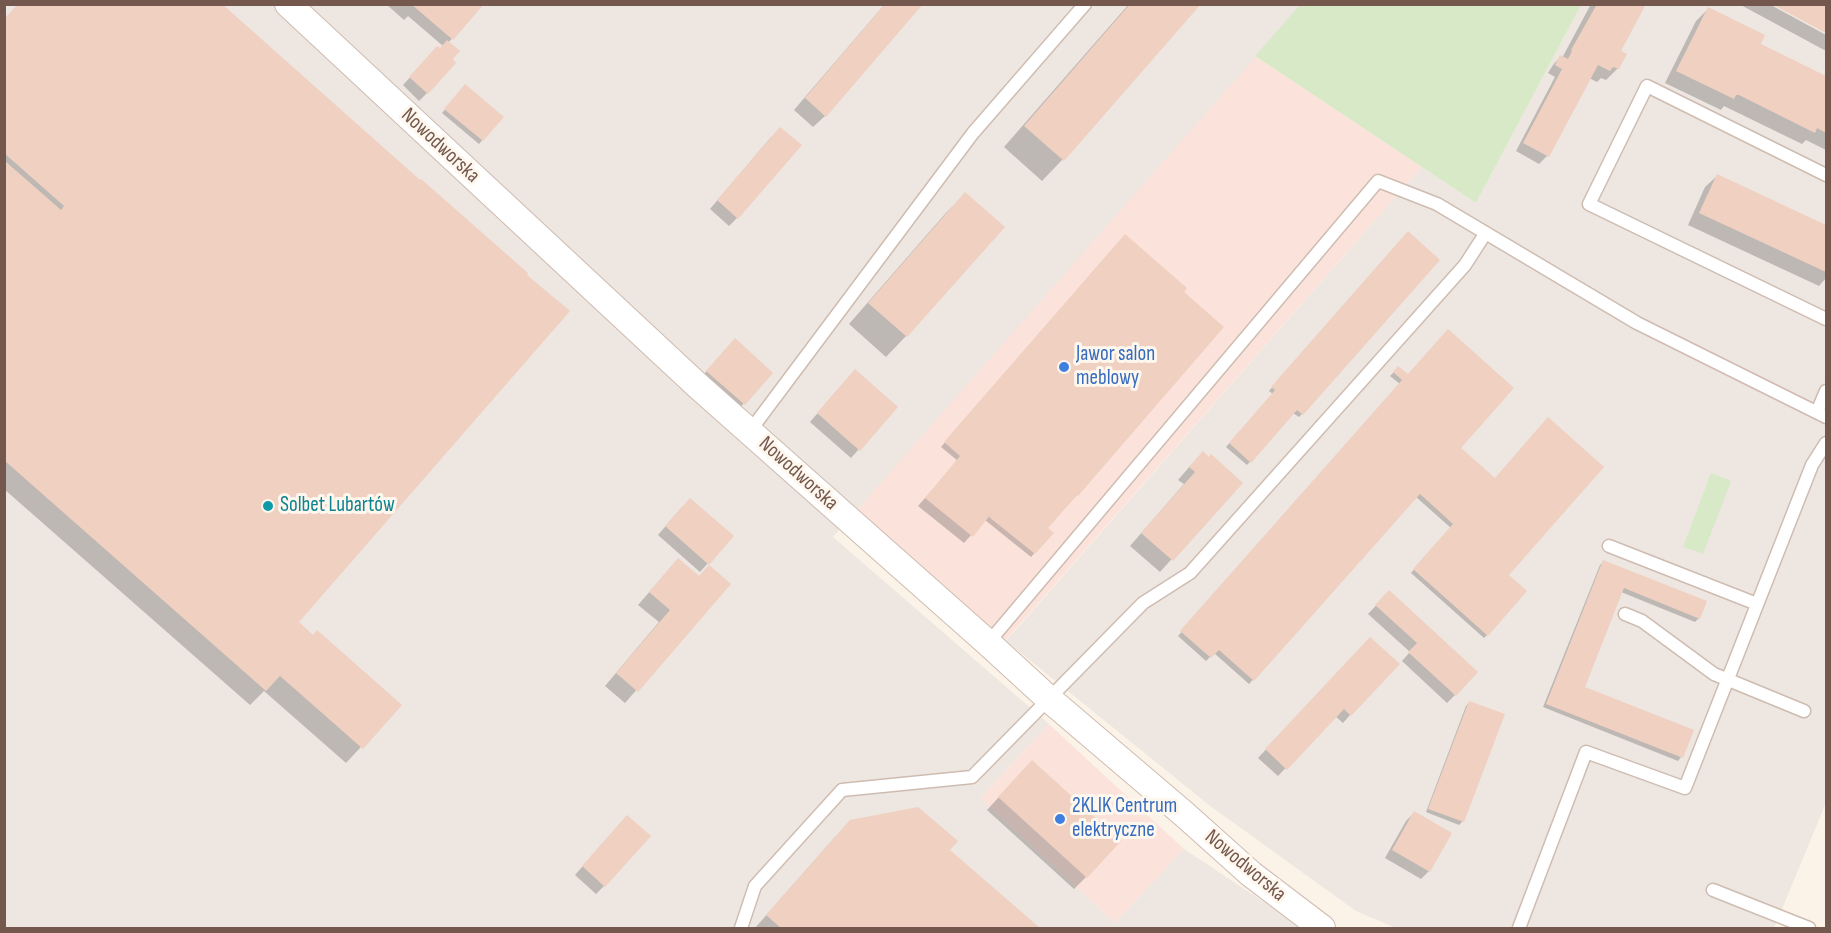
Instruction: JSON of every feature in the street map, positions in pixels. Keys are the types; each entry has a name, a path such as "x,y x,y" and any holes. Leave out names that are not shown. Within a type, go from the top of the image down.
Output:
{"street":[{"name":"Nowodworska","path":"288,4 698,385 1049,699 1185,814 1251,874 1322,928"}],"lane":[{"path":"750,431 974,133 1085,4"},
{"path":"1827,175 1647,86 1589,204 1827,319"},
{"path":"988,643 1378,181 1437,204 1637,323 1822,414 1827,391"},
{"path":"741,928 755,886 842,790 972,777 1143,603 1191,573 1465,265 1485,234"},
{"path":"1519,928 1586,752 1685,788 1812,465 1827,444"},
{"path":"1609,546 1757,604"},
{"path":"1625,614 1642,621 1714,674 1804,711"},
{"path":"1713,890 1809,928"}],"shaded area":[{"path":"5,5 1301,5 833,537 1049,724 980,798 1115,923 1184,849 1303,928 5,928"},
{"path":"1581,5 1826,5 1826,803 1774,928 1396,928 1356,911 1209,805 1006,641 1422,167 1476,203"},
{"path":"1255,56 1422,167 1005,641 856,510"},
{"path":"1049,724 1184,849 1115,923 980,798"}],"green space":[{"path":"1301,4 1581,5 1476,203 1255,56"},
{"path":"1711,473 1731,481 1703,554 1683,547"}],"building":[{"path":"18,4 222,4 570,311 299,622 313,635 317,630 402,705 363,749 280,676 266,691 5,461 5,161 61,210 64,206 4,153 4,19"},
{"path":"411,4 484,4 453,40"},
{"path":"885,4 923,4 826,117 805,98"},
{"path":"1130,4 1201,4 1064,161 1024,126"},
{"path":"1597,4 1646,4 1621,51 1627,54 1619,69 1613,67 1610,71 1598,65 1549,157 1523,143 1562,69 1555,65 1560,55 1568,59"},
{"path":"1772,4 1826,4 1826,33"},
{"path":"1708,7 1765,35 1761,44 1826,76 1826,133 1817,128 1815,133 1739,95 1736,95 1734,99 1676,71"},
{"path":"447,40 460,51 453,59 456,63 428,94 409,77 437,46 440,48"},
{"path":"465,84 504,117 483,141 444,109"},
{"path":"780,127 802,145 738,219 717,200"},
{"path":"1717,174 1826,225 1826,272 1699,213"},
{"path":"965,192 1005,227 907,337 868,303"},
{"path":"1408,231 1440,260 1303,415 1297,410 1251,463 1229,443 1275,390 1271,387"},
{"path":"1125,234 1187,288 1184,292 1224,327 1048,528 1054,533 1035,554 989,517 994,510 973,537 925,498 960,456 944,442"},
{"path":"1448,329 1514,388 1461,448 1495,478 1548,417 1604,467 1509,575 1527,591 1488,636 1413,569 1453,524 1420,494 1254,681 1219,650 1211,658 1180,631 1402,380 1393,372 1398,366 1408,374"},
{"path":"735,338 773,373 745,405 706,371"},
{"path":"855,369 898,407 860,451 817,413"},
{"path":"1203,451 1209,457 1211,454 1243,483 1173,561 1141,533 1195,472 1189,467"},
{"path":"690,498 734,536 709,565 665,526"},
{"path":"678,558 699,576 709,565 731,584 638,692 616,673 670,610 649,592"},
{"path":"1603,560 1707,601 1700,619 1624,588 1585,687 1694,730 1683,758 1546,704"},
{"path":"1389,590 1478,672 1456,696 1408,652 1417,643 1375,605"},
{"path":"1370,637 1400,664 1351,716 1344,709 1287,770 1265,749"},
{"path":"1469,701 1505,714 1464,822 1428,809"},
{"name":"2KLIK Centrum elektryczne","path":"1032,760 1121,841 1087,878 998,797"},
{"path":"918,807 958,841 950,850 1040,928 781,928 766,915 850,820"},
{"path":"1414,811 1452,833 1430,872 1392,850"},
{"path":"627,815 651,836 605,887 582,866"}],"place":[{"name":"Jawor salon meblowy","path":"1064,367"},
{"name":"Solbet Lubartów","path":"268,506"},
{"name":"2KLIK Centrum elektryczne","path":"1060,819"}]}
